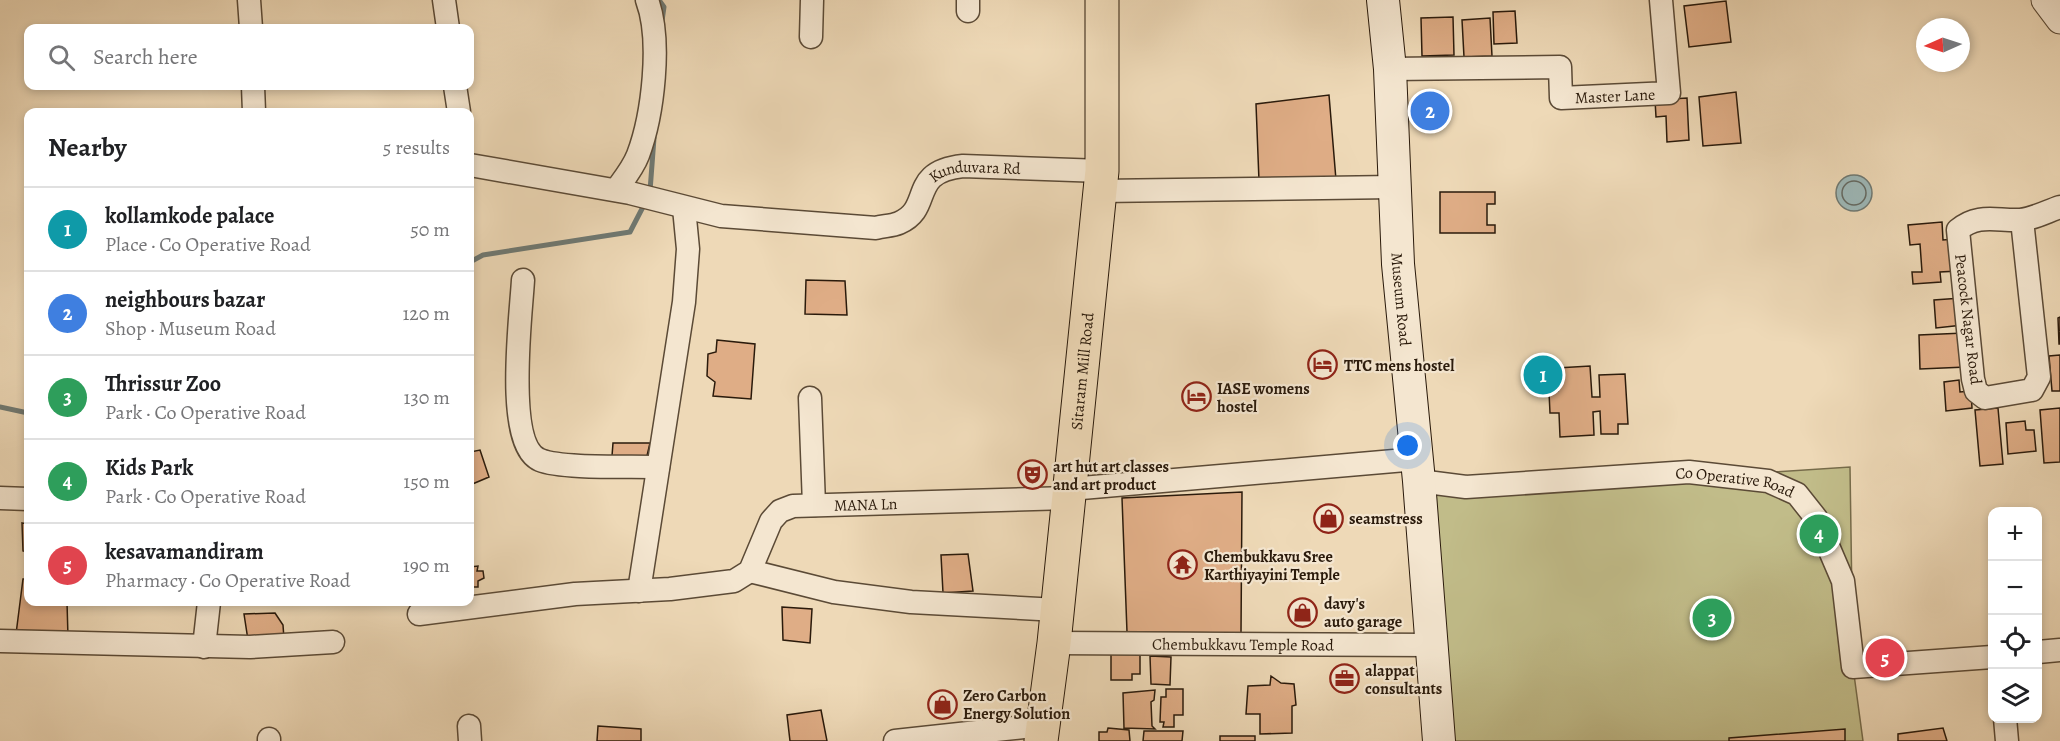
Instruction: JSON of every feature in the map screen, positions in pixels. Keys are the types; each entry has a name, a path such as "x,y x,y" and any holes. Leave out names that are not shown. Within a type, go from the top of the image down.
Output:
{"main road":[{"name":"Sitaram Mill Road","path":"1041,733 1058,610 1101,181 1102,0"},
{"name":"Museum Road","path":"1383,0 1390,69 1393,187 1439,741"}],"street":[{"path":"249,0 251,24"},
{"path":"444,0 447,24"},
{"path":"623,192 638,155 646,124 656,38 653,17 647,0"},
{"path":"812,0 812,37"},
{"name":"Master Lane","path":"1390,69 1560,67 1562,98 1669,93 1661,0"},
{"path":"2045,0 2060,20"},
{"path":"253,90 254,108"},
{"path":"456,90 458,108"},
{"path":"474,166 623,192 684,208 688,249 684,302 639,591"},
{"name":"Kunduvara Rd","path":"684,208 720,216 876,228 900,222 912,213 930,176 942,168 963,166 1101,181 1393,187"},
{"name":"Peacock Nagar Road","path":"2022,220 2039,377 2032,390 1985,398 1976,391 1973,379 1958,230 1967,222 1983,217 2022,220 2060,207"},
{"path":"523,280 517,390 521,435 527,451 540,460 561,464 658,467"},
{"path":"810,398 814,505"},
{"name":"MANA Ln","path":"750,571 771,521 780,511 793,506 1069,494 1418,470"},
{"name":"Co Operative Road","path":"1418,470 1466,487 1689,472 1768,481 1797,494 1816,518 1843,581 1853,667 1988,657"},
{"path":"0,498 24,499"},
{"path":"419,614 575,594 704,585 734,581 750,571 834,592 900,600 1058,610"},
{"path":"204,647 209,606"},
{"path":"0,641 204,647 333,642"},
{"name":"Chembukkavu Temple Road","path":"1054,643 1431,645"},
{"path":"2042,652 2060,650"},
{"path":"2005,723 2007,741"},
{"path":"895,741 1041,733"}],"shaded area":[{"path":"1850,467 1853,667 1863,741 1439,741 1420,495"}],"water":[{"path":"1854,175 1866,181 1872,193 1866,205 1854,211 1842,205 1836,193 1842,181"}],"building":[{"path":"1726,1 1731,42 1689,47 1684,6"},
{"path":"1515,11 1517,43 1494,44 1493,12"},
{"path":"1453,17 1454,55 1422,56 1421,18"},
{"path":"1490,18 1492,56 1464,57 1462,20"},
{"path":"1736,92 1741,143 1703,146 1699,97"},
{"path":"1329,95 1336,180 1259,181 1256,104"},
{"path":"1687,98 1689,140 1667,142 1666,116 1656,117 1655,100"},
{"path":"1440,192 1495,192 1495,204 1487,204 1487,225 1495,225 1495,233 1440,233"},
{"path":"1942,222 1943,240 1955,239 1958,271 1940,272 1941,282 1913,284 1912,272 1922,272 1920,244 1910,245 1908,225"},
{"path":"806,280 845,281 847,315 805,314"},
{"path":"1961,298 1963,325 1936,328 1934,300"},
{"path":"2060,317 2060,344 2059,344 2058,318"},
{"path":"1964,333 1966,367 1920,369 1919,335"},
{"path":"717,340 755,344 751,399 713,396 715,382 707,376 708,354 716,352"},
{"path":"2060,355 2060,391 2052,391 2049,356"},
{"path":"1590,366 1592,397 1600,397 1599,375 1625,374 1628,424 1618,424 1618,434 1601,434 1600,411 1593,412 1594,435 1560,437 1559,413 1550,413 1549,392 1558,391 1557,368"},
{"path":"1959,380 1960,392 1971,391 1972,408 1946,411 1944,382"},
{"path":"1998,408 2003,464 1980,466 1975,410"},
{"path":"2060,408 2060,462 2044,463 2040,410"},
{"path":"2025,421 2026,430 2034,430 2036,451 2008,454 2006,423"},
{"path":"613,443 650,443 646,460 612,456"},
{"path":"480,450 489,477 474,483 474,451"},
{"name":"Chembukkavu Sree Karthiyayini Temple","path":"1242,492 1241,633 1127,632 1122,498"},
{"path":"22,523 24,523 23,551"},
{"path":"968,554 973,591 943,593 941,555"},
{"path":"474,566 478,566 477,571 483,571 484,578 478,581 478,587 474,587"},
{"path":"23,579 24,606 67,606 68,637 16,634"},
{"path":"782,607 812,609 810,643 783,640"},
{"path":"275,613 283,625 284,639 248,640 244,614"},
{"path":"1111,652 1140,652 1140,674 1132,674 1132,680 1111,680"},
{"path":"1150,656 1171,657 1170,685 1151,684"},
{"path":"1271,676 1281,683 1294,684 1296,705 1292,706 1292,733 1260,734 1260,714 1246,714 1248,686 1270,685"},
{"path":"1166,689 1183,689 1183,715 1174,715 1174,727 1163,727 1164,722 1160,722 1161,697 1166,697"},
{"path":"1155,690 1154,700 1151,702 1152,726 1155,729 1124,728 1123,693"},
{"path":"821,710 827,741 790,741 787,715"},
{"path":"598,726 641,729 641,741 597,741"},
{"path":"1108,728 1129,730 1130,741 1099,741 1099,732 1107,732"},
{"path":"1943,728 1947,741 1898,741 1898,734"},
{"path":"1845,729 1845,741 1729,741 1729,738"},
{"path":"1144,731 1183,731 1182,741 1143,741"},
{"path":"1220,736 1255,736 1255,741 1220,741"}],"waterway":[{"path":"659,0 664,7 662,21"},
{"path":"650,191 654,138"},
{"path":"474,260 483,255 630,232 645,203"},
{"path":"0,407 24,412"}],"place":[{"name":"neighbours bazar","path":"1430,111"},
{"name":"TTC mens hostel","path":"1323,365"},
{"name":"kollamkode palace","path":"1543,375"},
{"name":"IASE womens hostel","path":"1196,397"},
{"name":"art hut art classes and art product","path":"1032,475"},
{"name":"seamstress","path":"1328,518"},
{"name":"Kids Park","path":"1819,534"},
{"name":"Chembukkavu Sree Karthiyayini Temple","path":"1183,565"},
{"name":"davy's auto garage","path":"1303,612"},
{"name":"Thrissur Zoo","path":"1712,618"},
{"name":"kesavamandiram","path":"1885,658"},
{"name":"alappat consultants","path":"1344,679"},
{"name":"Zero Carbon Energy Solution","path":"942,704"}]}
